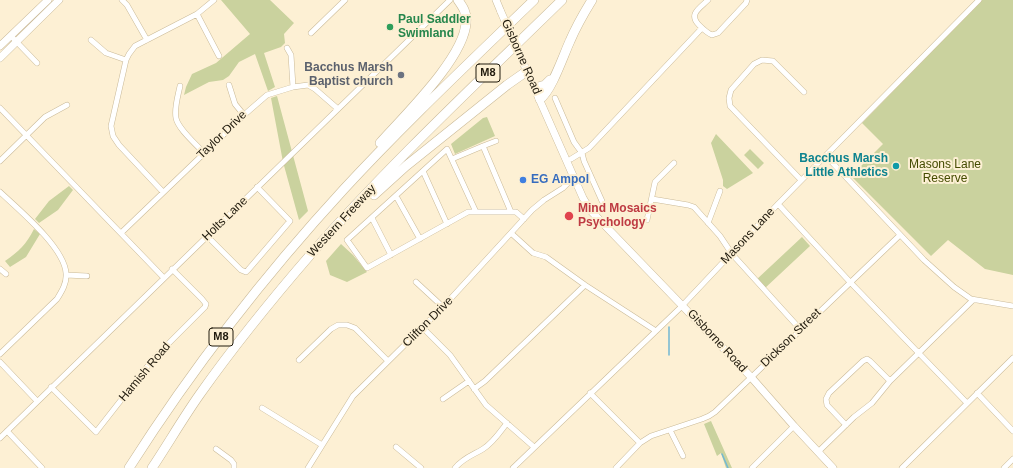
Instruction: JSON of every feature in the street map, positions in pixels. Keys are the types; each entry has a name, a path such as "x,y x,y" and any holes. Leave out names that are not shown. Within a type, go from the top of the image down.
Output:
{"highway":[{"path":"323,213 347,181 432,84 454,56 463,37 466,24 465,12 458,0"},
{"name":"Western Freeway","path":"128,468 164,414 211,350 254,294 323,213 396,134 534,0"},
{"name":"Western Freeway","path":"152,468 205,388 258,318 312,253 394,165 562,0"},
{"path":"540,99 546,93 577,27 592,0"},
{"path":"312,253 402,170 507,85 527,71"},
{"path":"535,88 545,85 555,74"}],"main road":[{"path":"0,46 48,0"},
{"name":"Gisborne Road","path":"496,0 527,71 547,114 558,131 569,160 597,218 683,305 751,377 833,468"},
{"path":"0,58 56,1"}],"street":[{"path":"122,0 127,5 147,40"},
{"path":"163,192 119,145 113,136 111,126 126,60 131,50 147,40 198,14 214,0"},
{"path":"311,33 345,0"},
{"name":"Holts Lane","path":"0,438 450,0"},
{"path":"708,0 694,16 695,21 709,35 715,35 748,0"},
{"name":"Masons Lane","path":"513,468 683,305 778,204 979,0"},
{"path":"198,14 219,56"},
{"path":"569,160 590,148 702,28"},
{"path":"11,36 37,63"},
{"path":"91,40 106,53 126,60"},
{"path":"287,48 291,55 293,87"},
{"path":"802,180 730,106 728,98 731,90 754,64 762,60 773,61 804,92"},
{"path":"229,84 235,104 244,115"},
{"name":"Taylor Drive","path":"120,233 267,95 293,87 308,85 315,89 338,109"},
{"path":"180,86 176,109 177,122 204,153"},
{"path":"555,98 574,142 582,153 584,161 602,201"},
{"path":"0,161 45,117 67,105"},
{"path":"0,108 164,278"},
{"path":"452,160 496,141"},
{"path":"483,146 511,212"},
{"path":"476,212 447,149 347,240 367,268 468,212 476,212 516,212 524,219"},
{"path":"826,156 939,274 973,300 1013,306"},
{"path":"647,220 655,182 674,163"},
{"path":"423,171 447,224"},
{"name":"Clifton Drive","path":"308,468 354,396 423,328 524,219 544,200 578,179"},
{"path":"207,236 241,270 246,272 290,221 257,187"},
{"path":"708,223 720,191"},
{"path":"0,192 58,251 64,263 66,274 64,288 57,299 0,354"},
{"path":"396,196 420,239"},
{"path":"652,199 694,207 720,236 732,254 800,329"},
{"path":"778,204 918,354 967,403"},
{"path":"372,218 391,255"},
{"path":"511,233 533,253 546,257 585,285 656,331"},
{"name":"Dickson Street","path":"619,467 640,443 651,436 709,416 900,235"},
{"path":"0,269 6,274"},
{"name":"Hamish Road","path":"52,387 96,432 154,358 206,307 206,304 202,298 172,269"},
{"path":"66,274 87,276"},
{"path":"416,282 443,307"},
{"path":"474,389 485,381 585,285"},
{"path":"818,452 872,403 890,381 973,300"},
{"path":"299,360 330,329 338,325 347,325 355,328 388,361"},
{"path":"423,328 450,355 486,405 534,447"},
{"path":"902,468 1013,358"},
{"path":"846,425 827,405 826,399 829,393 863,361 867,360 870,361 890,381"},
{"path":"0,362 37,402"},
{"path":"443,400 469,381"},
{"path":"590,393 640,443"},
{"path":"977,393 1013,431"},
{"path":"262,408 322,445"},
{"path":"455,468 465,458 485,448 493,441 507,423"},
{"path":"752,468 794,426"},
{"path":"670,430 683,456"},
{"path":"7,431 42,468"},
{"path":"396,447 421,468"},
{"path":"216,449 231,460 234,464 234,468"},
{"path":"1004,468 1013,459"}],"green space":[{"path":"221,0 270,0 294,23 284,34 285,43 281,47 264,53 275,87 268,91 255,54 239,62 229,76 223,80 209,82 184,95 192,74 216,63 250,34"},
{"name":"Masons Lane Reserve","path":"982,0 1013,0 1013,275 985,269 948,240 931,256 851,176 883,144 862,123"},
{"path":"277,96 308,211 299,220 283,162 271,98"},
{"path":"487,117 495,136 455,154 451,144 483,118"},
{"path":"716,134 753,173 727,189 723,186 723,180 711,143"},
{"path":"750,149 764,163 758,169 744,155"},
{"path":"69,186 73,190 58,210 39,223 35,219 49,201"},
{"path":"34,229 40,234 26,257 10,267 5,261 22,247"},
{"path":"802,237 810,246 764,289 756,280"},
{"path":"341,244 353,255 367,272 347,282 330,275 326,261"},
{"path":"711,421 732,468 726,468 721,453 717,456 704,424"}],"waterway":[{"path":"669,327 669,355"},
{"path":"722,454 728,468"}],"place":[{"name":"Paul Saddler Swimland","path":"390,27"},
{"name":"Bacchus Marsh Baptist church","path":"401,75"},
{"name":"Bacchus Marsh Little Athletics","path":"896,166"},
{"name":"EG Ampol","path":"523,180"},
{"name":"Mind Mosaics Psychology","path":"569,216"}]}
